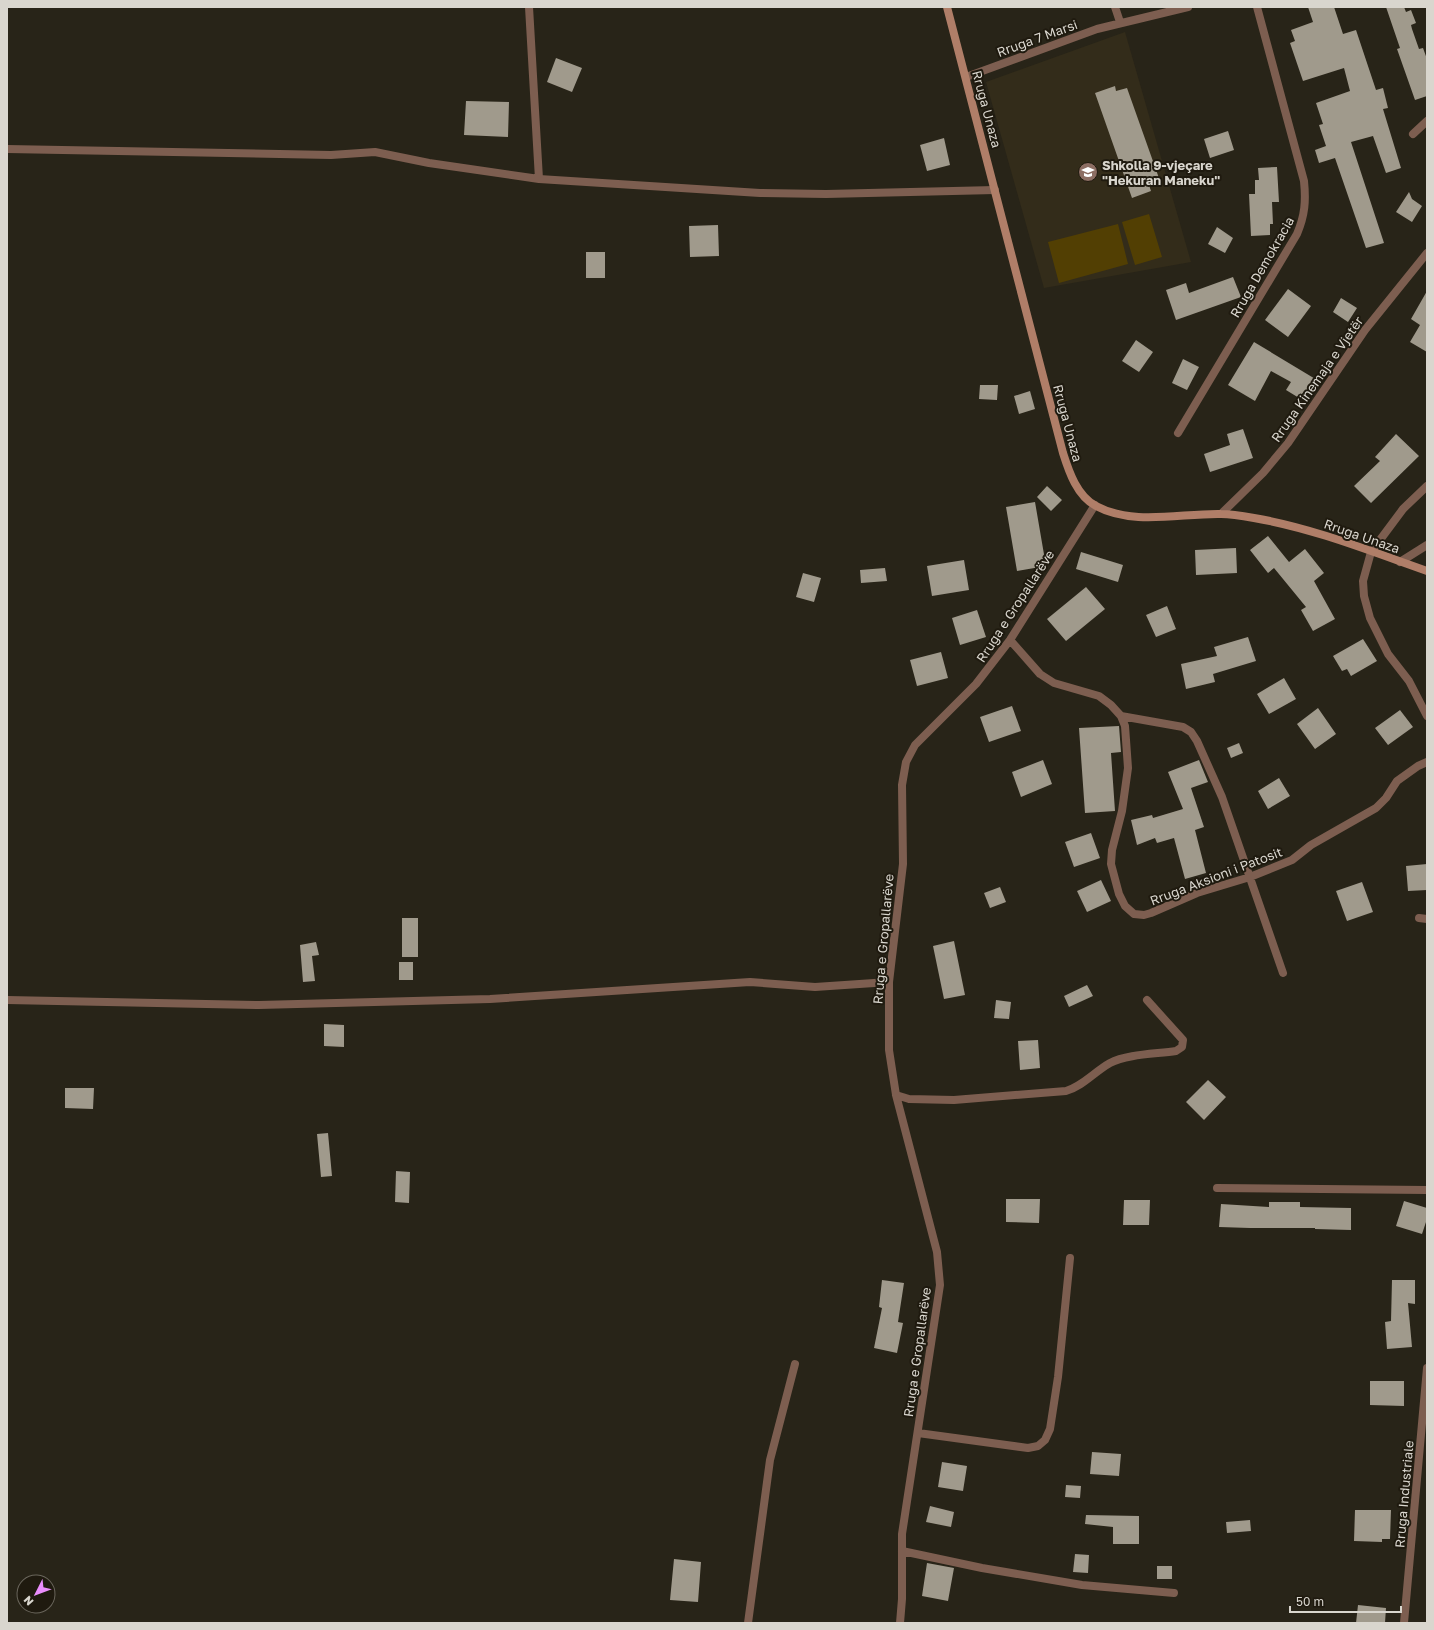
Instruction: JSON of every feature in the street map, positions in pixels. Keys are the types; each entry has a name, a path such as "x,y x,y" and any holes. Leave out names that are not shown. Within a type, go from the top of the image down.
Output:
{"main road":[{"name":"Rruga Unaza","path":"947,7 1063,453 1076,485 1084,496 1095,506 1130,516 1167,517 1222,514 1255,518 1308,530 1427,572"}],"street":[{"path":"529,7 539,179"},
{"path":"1115,7 1120,22"},
{"name":"Rruga 7 Marsi","path":"966,77 1097,29 1120,22 1188,7"},
{"name":"Rruga Demokracia","path":"1178,434 1297,234 1303,219 1306,200 1304,181 1257,7"},
{"path":"1413,134 1427,120"},
{"path":"7,149 331,155 375,152 429,164 539,179 760,193 826,194 995,190"},
{"name":"Rruga Kinemaja e Vjetër","path":"1222,514 1263,473 1288,443 1365,330 1427,253"},
{"path":"1427,486 1403,509 1371,552 1363,581 1364,596 1370,618 1388,654 1409,681 1427,716"},
{"name":"Rruga e Gropallarëve","path":"900,1623 902,1534 940,1285 937,1252 896,1094 889,1050 889,982 903,864 902,785 906,762 915,745 976,684 1010,640 1095,506"},
{"path":"1400,562 1427,545"},
{"path":"1010,640 1040,674 1054,683 1099,696 1111,705 1121,716 1182,727 1191,732 1222,796 1283,973"},
{"name":"Rruga Aksioni i Patosit","path":"1121,716 1125,726 1128,768 1122,811 1112,850 1111,864 1119,894 1125,906 1134,914 1144,915 1197,893 1250,877 1292,860 1311,845 1376,808 1386,798 1397,781 1418,766 1427,762"},
{"path":"7,1000 259,1005 490,1000 750,982 815,986 889,982"},
{"path":"896,1094 909,1099 939,1100 1066,1091 1076,1088 1109,1064 1119,1059 1176,1051 1182,1047 1183,1040 1147,1000"},
{"path":"1217,1188 1427,1190"},
{"path":"918,1433 1028,1448 1038,1446 1045,1440 1050,1429 1058,1377 1070,1258"},
{"path":"748,1623 770,1460 795,1364"},
{"name":"Rruga Industriale","path":"1404,1623 1427,1368"},
{"path":"902,1551 982,1568 1082,1585 1174,1593"}],"shaded area":[{"name":"Shkolla 9-vjeçare \"Hekuran Maneku\"","path":"1125,32 1191,262 1044,288 986,82"},
{"path":"1149,214 1162,257 1135,265 1122,222"},
{"path":"1118,224 1128,264 1059,283 1048,242"}],"building":[{"path":"1308,7 1334,7 1343,34 1356,30 1376,90 1383,88 1388,108 1383,109 1401,168 1386,173 1373,136 1351,142 1384,243 1366,248 1335,158 1319,163 1315,150 1326,146 1319,125 1323,124 1316,103 1350,91 1344,68 1303,81 1290,43 1295,41 1291,30 1313,22"},
{"path":"1386,7 1404,7 1406,12 1411,10 1416,23 1411,25 1412,29 1419,49 1423,48 1427,59 1427,96 1415,100 1397,49 1400,48"},
{"path":"556,58 582,68 572,92 547,82"},
{"path":"1115,86 1116,91 1127,88 1160,181 1149,185 1151,191 1132,198 1095,93"},
{"path":"466,101 509,102 508,137 464,135"},
{"path":"1228,131 1234,150 1210,158 1204,139"},
{"path":"944,138 950,165 927,171 920,145"},
{"path":"1277,167 1279,202 1272,202 1273,224 1270,224 1270,235 1251,236 1249,194 1255,194 1255,180 1259,180 1258,168"},
{"path":"1409,192 1412,199 1422,206 1412,222 1396,212"},
{"path":"718,225 719,256 690,257 689,226"},
{"path":"1217,227 1233,238 1225,253 1208,244"},
{"path":"586,252 605,252 605,278 586,278"},
{"path":"1233,277 1241,297 1176,320 1166,290 1186,283 1189,293"},
{"path":"1288,289 1311,306 1288,337 1265,320"},
{"path":"1427,291 1427,352 1410,342 1420,325 1411,319"},
{"path":"1341,298 1357,308 1348,322 1333,312"},
{"path":"1136,340 1153,352 1139,372 1122,361"},
{"path":"1254,342 1317,380 1304,401 1286,390 1291,382 1271,371 1255,401 1228,385"},
{"path":"1183,359 1199,367 1187,390 1172,383"},
{"path":"980,385 998,385 997,400 979,399"},
{"path":"1030,391 1035,409 1019,414 1014,396"},
{"path":"1243,429 1253,458 1210,472 1204,454 1230,445 1227,434"},
{"path":"1396,434 1419,456 1371,503 1354,486 1380,461 1375,457"},
{"path":"1047,486 1062,500 1051,511 1037,497"},
{"path":"1035,502 1046,566 1017,571 1006,507"},
{"path":"1268,536 1289,562 1305,549 1324,573 1314,581 1335,619 1313,631 1301,610 1306,607 1274,568 1268,573 1250,550"},
{"path":"1236,548 1237,573 1196,575 1195,550"},
{"path":"1081,552 1123,565 1118,582 1076,569"},
{"path":"964,560 969,590 932,596 927,566"},
{"path":"885,568 887,581 861,583 860,570"},
{"path":"803,573 821,578 814,602 796,597"},
{"path":"1086,587 1105,609 1066,641 1047,619"},
{"path":"1167,606 1176,629 1156,637 1146,615"},
{"path":"977,610 986,637 960,645 952,618"},
{"path":"1248,637 1256,661 1213,674 1215,682 1186,689 1181,664 1217,656 1214,647"},
{"path":"1363,639 1377,661 1351,676 1347,669 1342,671 1333,656"},
{"path":"941,652 948,678 917,686 910,660"},
{"path":"1284,678 1296,699 1269,714 1257,694"},
{"path":"1012,706 1021,731 989,742 980,717"},
{"path":"1318,708 1336,734 1315,749 1297,724"},
{"path":"1400,710 1413,727 1388,745 1375,728"},
{"path":"1119,726 1121,752 1111,753 1115,811 1085,813 1079,728"},
{"path":"1239,743 1243,753 1231,758 1227,748"},
{"path":"1043,760 1052,784 1021,797 1012,772"},
{"path":"1199,760 1208,782 1191,788 1204,827 1195,830 1206,873 1185,879 1174,838 1157,843 1155,838 1137,845 1131,820 1152,815 1153,818 1183,809 1168,772"},
{"path":"1279,778 1290,796 1268,809 1258,791"},
{"path":"1091,833 1100,858 1074,867 1065,842"},
{"path":"1427,864 1427,890 1408,891 1406,866"},
{"path":"1101,880 1111,901 1087,912 1077,891"},
{"path":"1362,882 1373,912 1347,921 1336,891"},
{"path":"1000,887 1006,902 990,908 984,893"},
{"path":"402,918 418,918 418,957 402,957"},
{"path":"954,941 965,995 944,999 933,946"},
{"path":"316,942 319,955 312,956 315,981 303,982 300,945"},
{"path":"399,962 413,962 413,980 399,980"},
{"path":"1087,985 1093,996 1069,1007 1064,996"},
{"path":"996,1000 1011,1002 1009,1019 994,1018"},
{"path":"324,1024 344,1025 344,1047 324,1046"},
{"path":"1038,1040 1040,1068 1020,1070 1018,1041"},
{"path":"1208,1080 1226,1097 1204,1120 1186,1102"},
{"path":"65,1088 94,1088 93,1109 65,1108"},
{"path":"328,1133 332,1176 321,1177 317,1134"},
{"path":"396,1171 410,1172 409,1203 395,1202"},
{"path":"1006,1199 1040,1199 1039,1223 1006,1222"},
{"path":"1124,1200 1150,1200 1149,1225 1123,1225"},
{"path":"1404,1201 1427,1208 1427,1219 1422,1234 1396,1226"},
{"path":"1269,1202 1300,1202 1300,1207 1351,1208 1351,1230 1219,1227 1221,1204 1269,1207"},
{"path":"882,1280 904,1283 898,1322 903,1323 897,1353 874,1348 882,1308 879,1307"},
{"path":"1392,1280 1415,1280 1415,1304 1408,1303 1412,1347 1387,1349 1385,1322 1391,1321"},
{"path":"1370,1381 1404,1381 1404,1406 1370,1405"},
{"path":"1092,1452 1121,1454 1119,1476 1090,1474"},
{"path":"942,1462 967,1466 963,1491 938,1487"},
{"path":"1066,1485 1081,1486 1080,1498 1065,1497"},
{"path":"930,1506 954,1512 951,1527 926,1522"},
{"path":"1355,1510 1391,1510 1390,1539 1382,1539 1382,1542 1354,1541"},
{"path":"1086,1515 1139,1516 1139,1544 1113,1544 1113,1527 1085,1524"},
{"path":"1250,1520 1251,1531 1227,1533 1226,1522"},
{"path":"1075,1554 1089,1555 1088,1573 1073,1572"},
{"path":"674,1559 701,1562 698,1602 670,1600"},
{"path":"927,1563 954,1568 948,1601 922,1596"},
{"path":"1157,1566 1172,1566 1172,1579 1157,1579"},
{"path":"1358,1605 1386,1608 1385,1623 1356,1623"}],"place":[{"name":"Shkolla 9-vjeçare \"Hekuran Maneku\"","path":"1088,172"}]}
